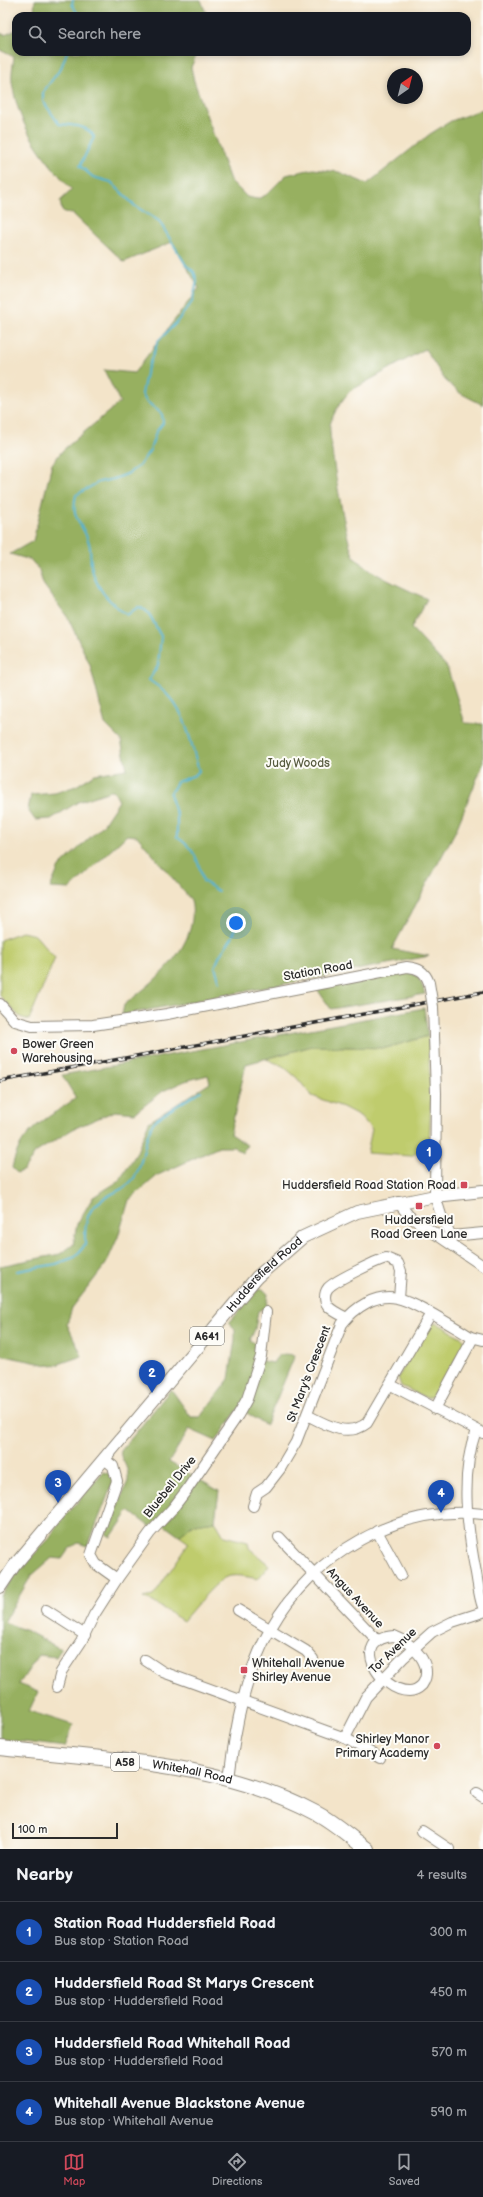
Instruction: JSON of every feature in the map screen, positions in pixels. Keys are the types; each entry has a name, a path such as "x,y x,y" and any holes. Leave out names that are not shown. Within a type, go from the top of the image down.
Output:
{"highway":[{"name":"Whitehall Road","path":"0,1748 179,1768 229,1779 274,1794 318,1814 367,1849"}],"main road":[{"name":"Huddersfield Road","path":"0,1587 14,1566 257,1277 303,1237 357,1212 398,1202 435,1196 483,1191"}],"street":[{"name":"Station Road","path":"0,1004 15,1021 32,1026 93,1025 128,1018 167,1014 407,967 419,969 427,977 433,1007 436,1093 435,1196 451,1240"},
{"path":"398,1202 409,1216 451,1240 483,1266"},
{"path":"451,1240 483,1233"},
{"path":"347,1318 328,1306 325,1300 326,1293 331,1285 375,1262 386,1258 398,1263 401,1271 399,1298 478,1339 435,1409"},
{"name":"St Mary's Crescent","path":"253,1506 257,1493 266,1487 286,1460 307,1415 337,1337 347,1318 353,1311 372,1301 399,1298"},
{"name":"Bluebell Drive","path":"57,1687 61,1672 85,1635 94,1615 117,1579 150,1533 181,1497 238,1415 246,1399 261,1356 266,1312"},
{"path":"307,1415 340,1430 358,1430 367,1423 391,1385 430,1314"},
{"path":"391,1385 479,1432 467,1467 468,1512 470,1542 483,1607"},
{"path":"104,1459 113,1466 116,1481 91,1555 96,1564 117,1579"},
{"path":"229,1779 233,1748 243,1700 256,1659 270,1628 290,1600 314,1574 359,1539 377,1531 431,1515 468,1512 483,1514"},
{"path":"377,1531 401,1575"},
{"name":"Angus Avenue","path":"279,1537 377,1640"},
{"path":"46,1610 85,1635"},
{"path":"238,1610 306,1651 313,1659"},
{"name":"Tor Avenue","path":"345,1738 366,1697 414,1648 432,1632 452,1622 483,1612"},
{"path":"394,1636 403,1639 414,1648 424,1663 426,1672 421,1685 416,1690 402,1690 391,1687 374,1669 370,1651 377,1640 380,1638 394,1636"},
{"path":"145,1660 163,1672 345,1738 380,1758"},
{"path":"422,1831 449,1849"}],"green space":[{"path":"35,0 201,0 206,12 34,12"},
{"name":"Judy Woods","path":"12,32 12,56 0,50 0,33 5,35"},
{"name":"Judy Woods","path":"12,56 196,56 191,67 194,81 230,180 247,197 257,199 266,195 286,175 313,169 339,172 367,184 430,134 451,121 483,109 483,405 460,393 445,380 425,349 350,391 338,407 330,425 332,450 339,492 347,534 354,556 378,574 427,599 411,628 447,667 465,723 483,724 483,764 456,830 392,949 429,956 122,1015 124,1005 149,985 161,973 182,947 189,932 192,916 191,900 137,836 127,835 70,889 50,888 59,867 103,825 119,801 113,790 78,802 51,819 35,820 28,810 31,795 55,793 76,786 95,774 127,769 121,740 105,724 90,665 68,618 43,584 39,570 31,560 10,554 33,541 52,464 63,450 120,402 104,370 134,373 199,288 172,242 124,262 73,214 62,211 60,201 72,190 33,141 26,128 15,99 12,82 14,57"},
{"path":"22,932 35,935 55,958 29,1020 20,1017 0,996 0,940"},
{"path":"406,972 411,973 419,979 425,994 331,1009 317,989"},
{"path":"424,1008 428,1036 386,1048 312,1046 246,1064 230,1134 247,1145 242,1153 234,1147 219,1147 158,1175 129,1200 118,1237 106,1264 72,1308 67,1324 82,1356 53,1366 0,1355 0,1266 60,1254 73,1245 77,1224 93,1197 119,1181 136,1154 149,1122 210,1083 208,1075 185,1081 163,1091 135,1113 115,1111 73,1129 35,1153 24,1170 17,1173 12,1168 21,1144 28,1135 45,1120 76,1098 62,1075"},
{"path":"428,1036 431,1101 429,1145 411,1156 367,1153 372,1129 360,1116 343,1107 312,1096 297,1078 283,1066 266,1059 312,1046 386,1048"},
{"path":"263,1289 268,1294 266,1307 258,1311 255,1329 250,1340 258,1348 258,1360 273,1363 277,1357 282,1354 295,1355 266,1425 239,1408 216,1441 189,1429 169,1462 219,1491 215,1521 194,1524 179,1536 164,1525 183,1502 150,1527 129,1511 111,1537 106,1534 128,1481 126,1466 121,1456 121,1451 171,1389 191,1417 200,1417 229,1379 235,1329 229,1323 257,1290"},
{"path":"437,1323 464,1339 465,1344 435,1395 427,1398 401,1386 398,1377 429,1326"},
{"path":"103,1472 112,1474 113,1482 88,1546 78,1543 69,1549 62,1559 52,1558 31,1576 4,1622 27,1631 61,1649 56,1657 39,1655 19,1684 38,1692 29,1711 73,1725 65,1747 0,1739 0,1596 21,1568 50,1538 58,1525"},
{"path":"215,1521 224,1536 248,1542 249,1548 269,1565 258,1579 245,1576 232,1576 224,1578 208,1592 183,1621 153,1602 143,1598 153,1596 189,1543 179,1536 194,1524"}],"waterway":[{"path":"73,0 72,4 77,12"},
{"path":"66,56 61,68 43,92 43,101 59,124 79,126 92,133 94,137 80,166 93,177 111,182 135,206 159,221 186,265 194,272 197,281 192,302 176,323 158,341 146,373 142,394 146,401 162,414 163,423 156,432 150,450 139,466 127,474 114,479 99,482 76,495 75,510 76,516 89,543 93,573 103,593 127,615 138,607 142,608 152,618 161,636 158,665 149,680 161,689 178,709 184,720 199,771 195,775 177,782 170,794 177,816 177,837 188,846 195,856 200,867 203,881 218,891"},
{"path":"220,982 215,967 220,955 233,936 239,916"},
{"path":"17,1271 56,1264 75,1257 85,1245 86,1222 92,1209 102,1199 124,1188 134,1178 140,1165 148,1135 153,1123 168,1111 201,1091"}],"railway":[{"path":"0,1081 483,992"}],"place":[{"name":"Bower Green Warehousing","path":"14,1051"},
{"name":"Station Road Huddersfield Road","path":"429,1172"},
{"name":"Huddersfield Road Station Road","path":"464,1185"},
{"name":"Huddersfield Road Green Lane","path":"419,1206"},
{"name":"Huddersfield Road St Marys Crescent","path":"152,1393"},
{"name":"Huddersfield Road Whitehall Road","path":"58,1503"},
{"name":"Whitehall Avenue Blackstone Avenue","path":"441,1513"},
{"name":"Whitehall Avenue Shirley Avenue","path":"244,1670"},
{"name":"Shirley Manor Primary Academy","path":"437,1746"}]}
